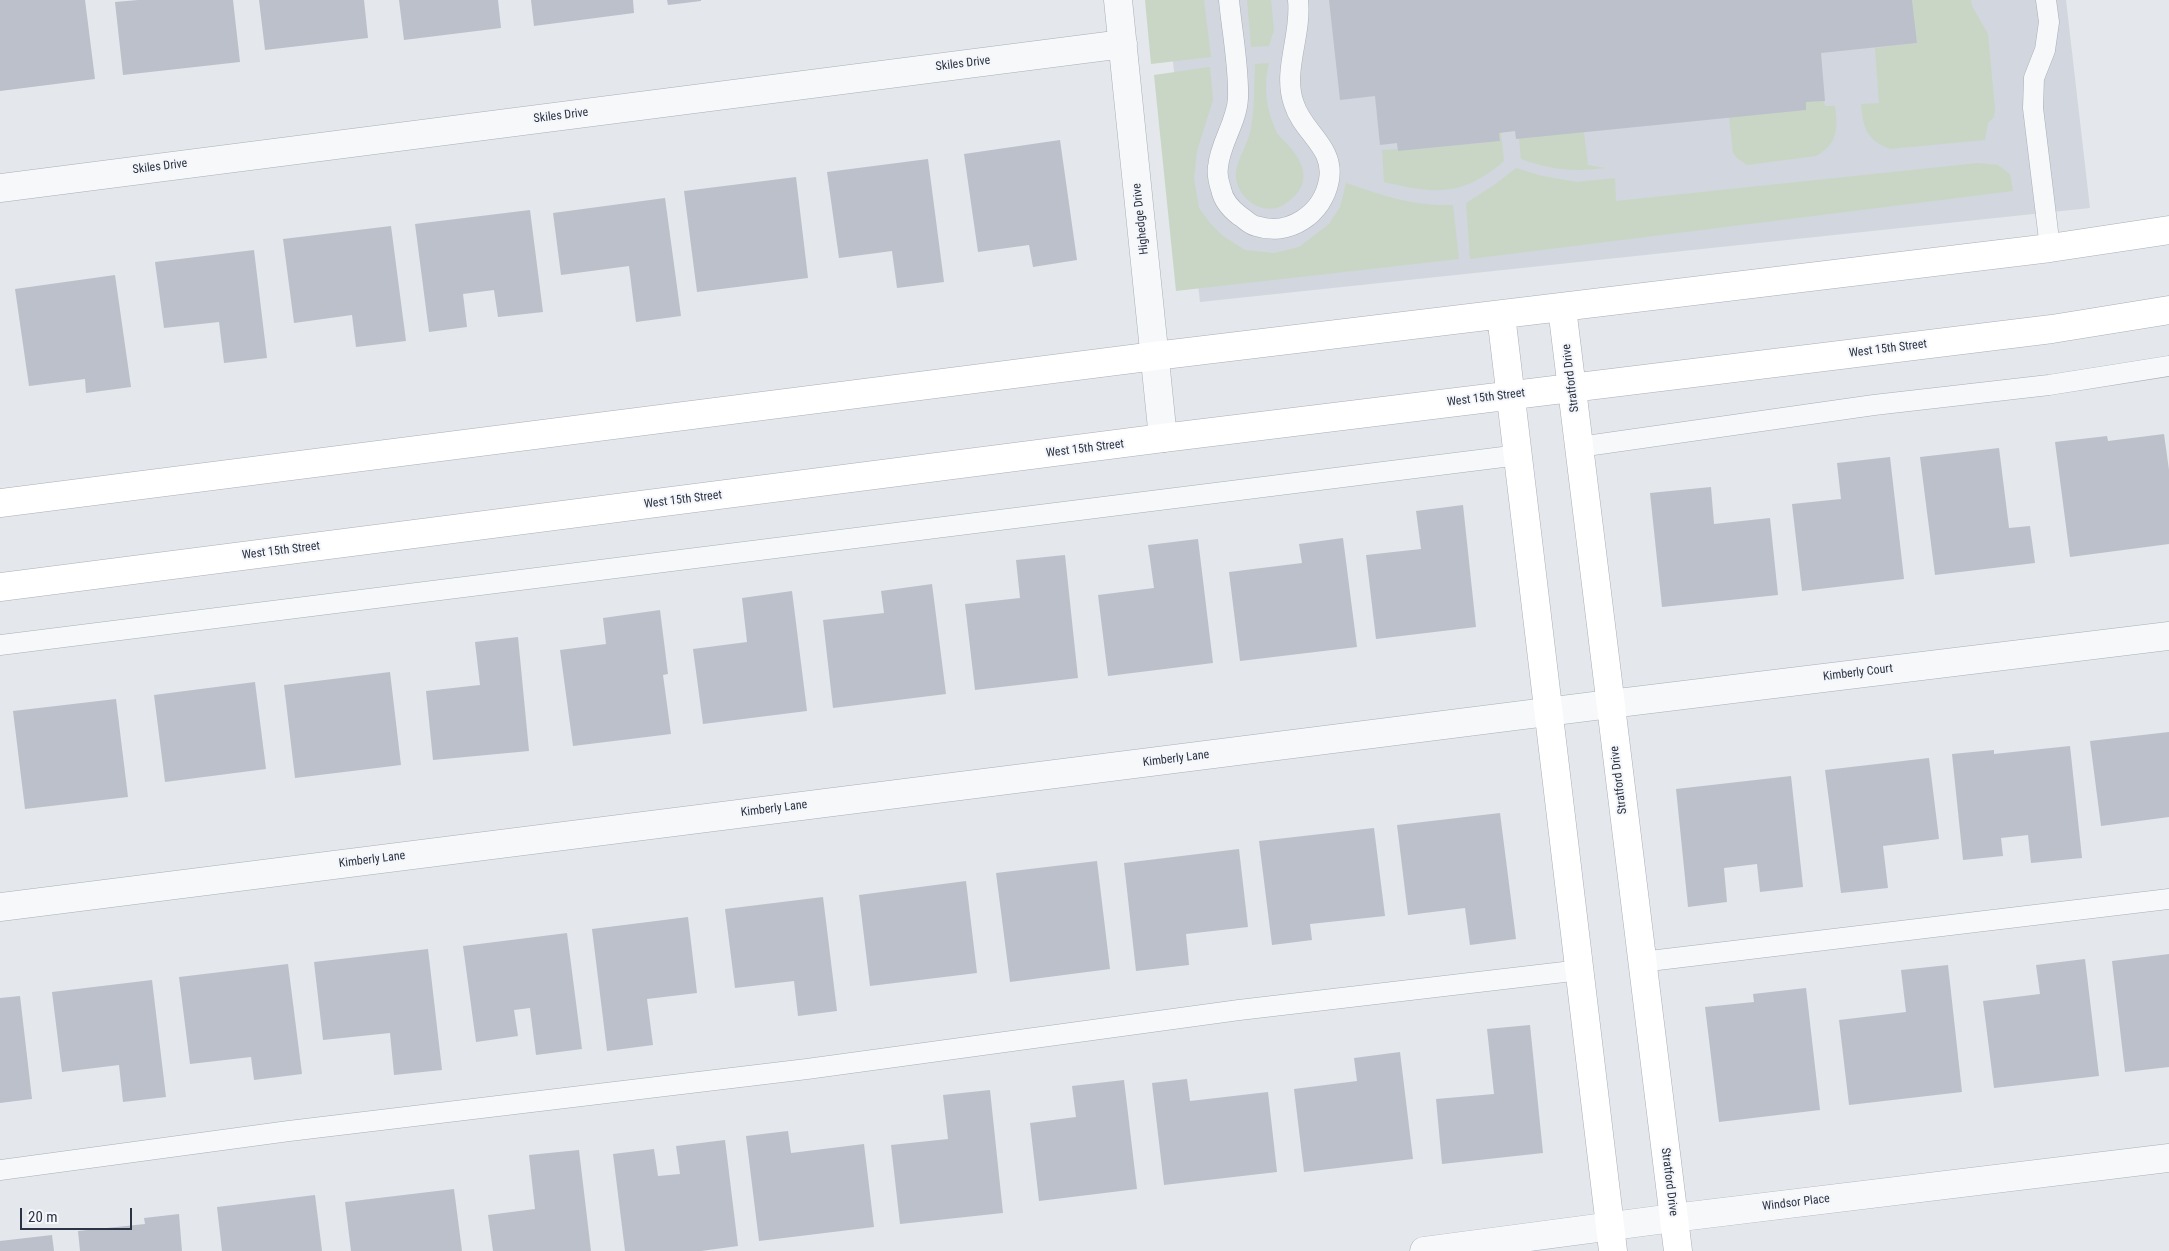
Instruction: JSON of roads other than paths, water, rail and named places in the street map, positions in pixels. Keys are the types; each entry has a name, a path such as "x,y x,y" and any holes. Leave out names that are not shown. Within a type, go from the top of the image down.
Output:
{"main road":[{"path":"0,503 1155,356 2050,248 2169,230"},
{"name":"Stratford Drive","path":"1562,308 1678,1251"},
{"name":"West 15th Street","path":"0,587 1163,438 2052,328 2169,310"},
{"path":"1501,315 1612,1239"}],"street":[{"name":"Highedge Drive","path":"1118,0 1163,438"},
{"name":"Skiles Drive","path":"0,188 1123,44"},
{"name":"Kimberly Court","path":"1548,712 2169,636"},
{"name":"Kimberly Lane","path":"0,907 1548,712"},
{"name":"Windsor Place","path":"1424,1251 1612,1239 1673,1218 2169,1158"}],"lane":[{"path":"1229,0 1238,98 1234,121 1218,167 1221,192 1232,210 1255,226 1282,229 1304,220 1320,202 1329,180 1330,160 1321,143 1304,125 1294,105 1289,85 1300,15 1298,0"},
{"path":"2046,0 2049,22 2045,50 2034,78 2033,108 2050,248"},
{"path":"1579,447 1864,406 2049,385 2169,366"},
{"path":"0,645 1519,455"},
{"path":"1641,962 2169,898"},
{"path":"0,1170 299,1130 816,1068 1239,1010 1581,970"}]}
